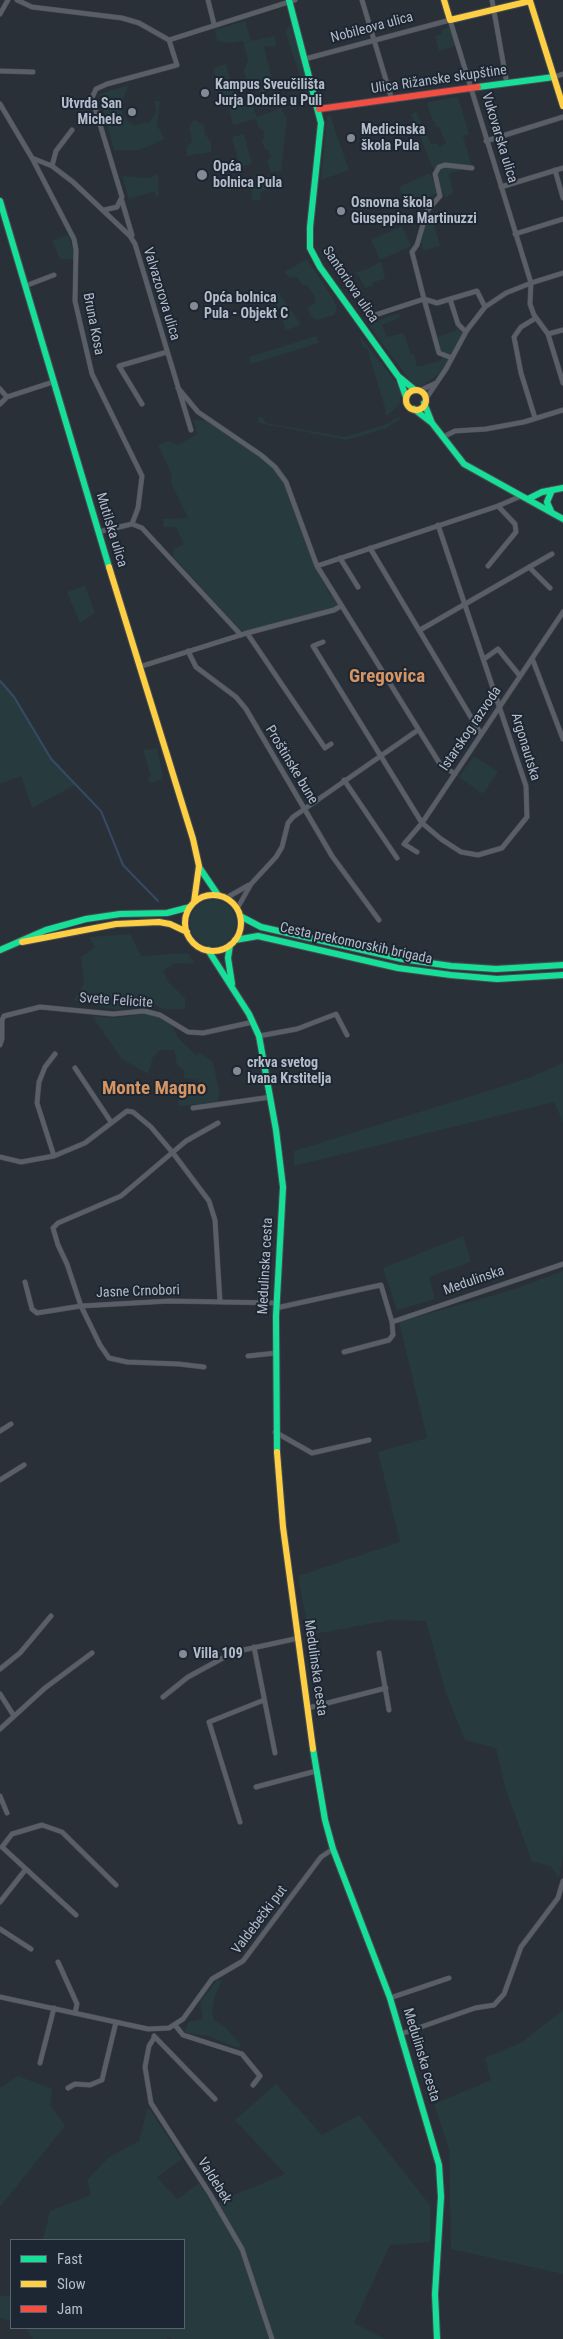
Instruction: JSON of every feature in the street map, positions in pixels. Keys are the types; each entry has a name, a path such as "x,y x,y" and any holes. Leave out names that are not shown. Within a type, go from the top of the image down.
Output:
{"main road":[{"name":"Vukovarska ulica","path":"444,0 450,20"},
{"name":"Nobileova ulica","path":"450,20 531,0"},
{"path":"531,0 563,106"},
{"name":"Santoriova ulica","path":"291,1 322,123 310,227 310,248 320,266 398,376 406,397"},
{"name":"Ulica Rižanske skupštine","path":"319,110 554,77"},
{"name":"Mutilska ulica","path":"0,201 98,532 193,840 199,866 218,895"},
{"name":"Santoriova ulica","path":"398,376 417,391"},
{"path":"432,423 425,402 417,391 409,392 406,397 407,405 432,423 460,460 469,468 563,519"},
{"path":"414,409 420,408 425,402"},
{"path":"526,499 540,497 550,490 563,488"},
{"path":"550,490 547,502 551,512"},
{"name":"Mutilska ulica","path":"192,904 199,866"},
{"path":"0,950 46,930 86,919 120,914 167,913 192,904 205,896 218,895 226,898 239,912 239,932 232,942 223,949 208,950 199,947 192,941 185,924 192,904"},
{"name":"Cesta prekomorskih brigada","path":"239,912 261,927 402,959 496,970 563,966"},
{"path":"11,944 116,924 159,922 170,924 187,932"},
{"name":"Cesta prekomorskih brigada","path":"232,942 258,936 398,968 451,976 497,979 563,975"},
{"path":"232,942 228,968 233,990"},
{"path":"208,950 233,990"},
{"name":"Medulinska cesta","path":"233,990 253,1022 259,1036 271,1097 283,1186 276,1306 275,1432 280,1502 316,1771 325,1820 333,1850 390,1998 431,2132 439,2165 441,2198 435,2294 437,2339"}],"street":[{"path":"0,14 8,0"},
{"path":"17,0 32,7 122,18 139,23 169,40 177,65 107,84 96,90 92,98 135,244"},
{"path":"208,0 214,24"},
{"path":"362,0 392,100"},
{"path":"492,0 507,84"},
{"path":"169,40 214,24 291,1"},
{"name":"Nobileova ulica","path":"305,59 450,20"},
{"name":"Vukovarska ulica","path":"450,20 531,283 530,304 536,318"},
{"path":"0,71 33,72"},
{"name":"Ulica Rižanske skupštine","path":"554,77 563,74"},
{"name":"Bruna Kosa","path":"0,104 32,158 74,239 76,250 75,301 92,374 142,476 138,508 132,524"},
{"path":"486,141 563,117"},
{"path":"52,166 56,151 72,130"},
{"name":"Valvazorova ulica","path":"32,158 52,166 125,229 135,244 191,430"},
{"path":"452,358 439,353 412,252 417,245 426,211 440,196 435,174 439,167 445,165 472,168"},
{"path":"501,187 563,168"},
{"path":"555,170 563,198"},
{"path":"104,210 117,207 122,201"},
{"path":"516,234 563,219"},
{"path":"425,402 466,332 486,307 495,299 531,283 563,274"},
{"path":"25,286 54,275"},
{"path":"372,316 424,299 437,303 477,291 486,307"},
{"path":"450,299 458,324 466,332"},
{"path":"535,418 521,372 514,337 521,328 536,318 548,334 563,383"},
{"path":"548,334 563,330"},
{"path":"142,404 119,366 167,352"},
{"path":"0,404 7,397 53,382"},
{"path":"417,391 436,383"},
{"path":"178,388 198,412 261,455 275,467 286,482 317,566 440,764 455,774"},
{"path":"0,390 7,397"},
{"path":"443,437 455,431 486,429 563,410"},
{"path":"188,421 198,412"},
{"path":"317,566 438,525 526,499"},
{"path":"488,566 516,532 515,524 498,506"},
{"path":"98,532 132,524 142,528 152,537 244,634 325,748 331,744"},
{"name":"Argonautska","path":"324,642 313,646 422,823 461,852 478,855 502,848 527,817 526,786 438,525"},
{"path":"370,548 482,734"},
{"path":"420,630 552,554"},
{"path":"340,558 358,587"},
{"path":"529,567 550,588"},
{"path":"139,667 341,606"},
{"name":"Istarskog razvoda","path":"417,852 404,844 422,823 563,612"},
{"path":"484,659 498,649 520,676"},
{"name":"Proštinske bune","path":"188,651 196,667 236,697 246,709 332,856 379,920"},
{"path":"532,658 563,739"},
{"path":"239,912 251,884 282,847 288,823 344,780 418,730"},
{"path":"344,780 397,858"},
{"path":"226,898 251,884"},
{"name":"Svete Felicite","path":"0,1045 4,1016 40,1007 113,1014 144,1011 160,1015 188,1032 203,1033 253,1022"},
{"path":"259,1036 297,1029 336,1014 346,1035"},
{"path":"54,1156 42,1122 38,1097 39,1082 45,1067 55,1054"},
{"path":"75,1068 112,1122"},
{"path":"193,1108 271,1097"},
{"path":"0,1157 22,1162 54,1156 85,1143 129,1110 145,1122 173,1153 198,1183 209,1201 215,1220 220,1301"},
{"path":"204,1367 126,1362 109,1358 100,1345 81,1306 67,1264 58,1245 54,1226 121,1196 191,1138 218,1123"},
{"name":"Medulinska","path":"392,1322 563,1264"},
{"name":"Jasne Crnobori","path":"25,1282 32,1309 36,1313 81,1306 220,1301 276,1306"},
{"path":"276,1306 381,1285 392,1322 393,1335 388,1340 344,1352"},
{"path":"248,1356 276,1353"},
{"path":"0,1430 10,1424"},
{"path":"275,1432 312,1453 369,1440"},
{"path":"0,1480 24,1465"},
{"path":"0,1669 20,1653 50,1616"},
{"path":"163,1697 188,1677 234,1652 299,1638"},
{"path":"254,1647 275,1753"},
{"path":"0,1729 45,1688 92,1653"},
{"path":"379,1653 390,1710"},
{"path":"308,1708 386,1688"},
{"path":"0,1694 14,1716"},
{"path":"240,1822 209,1722 264,1700"},
{"path":"256,1787 316,1771"},
{"path":"0,1796 7,1813"},
{"path":"76,1915 2,1846 12,1834 23,1829 42,1826 62,1832 116,1885"},
{"name":"Valdebečki put","path":"174,2026 183,2019 212,1980 244,1961 321,1857 333,1850"},
{"path":"0,1902 26,1869"},
{"path":"401,2034 475,2008 494,2005 504,1994 521,1947 558,1898 563,1881"},
{"path":"0,1929 31,1949"},
{"path":"58,1962 77,2004 75,2013"},
{"path":"390,1998 449,1978"},
{"path":"0,1997 152,2030 164,2030 174,2026 183,2036 242,2054 260,2076 253,2085"},
{"path":"40,2063 54,2008"},
{"path":"68,2088 75,2084 90,2085 102,2080 116,2022"},
{"path":"152,2030 154,2038 215,2099"},
{"name":"Valdebek","path":"154,2038 149,2046 145,2067 151,2103 210,2194 242,2250 272,2339"}],"green space":[{"path":"245,21 251,41 275,36 276,46 264,47 273,83 271,88 263,92 249,91 244,70 248,60 243,41 230,43 217,41 215,30"},
{"path":"293,21 315,106 307,99 287,36 286,30"},
{"path":"450,27 456,46 439,51 435,36 442,34 441,30"},
{"path":"226,64 235,99 222,102 213,68"},
{"path":"129,85 120,106 124,118 134,125 149,122 156,112 155,101 160,101 157,124 164,139 140,150 114,150 99,94"},
{"path":"458,97 469,134 463,136 472,167 449,173 453,193 445,198 411,114 416,112 431,144 436,143 440,147 446,143 439,127 436,127 428,108 428,102"},
{"path":"252,103 257,117 281,108 287,119 281,171 271,172 267,160 271,158 262,141 265,136 263,130 259,128 256,119 233,125 229,110"},
{"path":"330,115 349,170 321,180 327,116"},
{"path":"194,120 204,125 205,134 211,142 211,152 186,156 187,147 192,141 189,127"},
{"path":"244,134 252,164 240,167 232,137"},
{"path":"430,173 438,193 407,206 399,187"},
{"path":"158,174 159,196 152,192 129,199 122,176 150,178"},
{"path":"262,176 272,179 274,188 262,191 260,195 261,200 252,201 251,180"},
{"path":"431,213 440,246 424,251 421,243 428,215"},
{"path":"402,226 411,246 380,260 371,240"},
{"path":"68,235 73,250 73,259 60,259 52,241"},
{"path":"307,259 334,300 337,309 334,315 317,320 312,317 307,308 315,302 315,297 308,286 302,284 297,277 290,278 284,272"},
{"path":"380,262 385,279 373,282 373,285 365,288 358,275 353,273 365,270"},
{"path":"278,292 300,323 299,326 286,330 272,293"},
{"path":"399,313 401,317 382,325 387,337 404,333 411,355 414,354 417,367 440,361 442,358 450,360 446,369 422,386 414,385 368,324"},
{"path":"458,329 464,335 452,357 442,354 438,337"},
{"path":"359,335 400,387 402,393 399,405 388,415 384,413 386,411 367,348 363,347"},
{"path":"316,336 319,343 251,364 249,357"},
{"path":"242,366 258,418 261,416 266,423 345,437 387,424 398,417 401,418 387,428 347,440 259,423"},
{"path":"194,420 209,421 261,455 286,482 315,562 330,595 334,594 341,606 247,633 239,629 173,556 174,549 184,544 176,527 164,527 163,519 188,518 172,485 171,473 158,445 169,441 178,445 197,434"},
{"path":"85,586 95,613 80,623 67,592"},
{"path":"0,678 15,695 52,757 77,784 32,808 21,776 0,784"},
{"path":"157,748 163,776 161,780 151,783 147,779 151,777 143,750"},
{"path":"474,756 498,772 483,794 459,777"},
{"path":"209,900 217,900 226,904 232,910 236,923 232,936 226,942 217,946 209,946 200,942 194,936 190,927 190,919 194,910 200,904"},
{"path":"130,934 141,956 188,953 195,964 175,963 163,971 169,983 185,998 185,1009 165,1009 143,1000 117,1010 74,1000 84,984 81,957 95,947 89,937"},
{"path":"323,936 450,961 498,964 563,960 563,962 497,966 451,963 351,945"},
{"path":"146,1014 162,1018 172,1026 178,1038 196,1055 200,1053 213,1062 219,1090 218,1102 179,1106 177,1097 183,1090 197,1090 199,1080 183,1078 185,1071 175,1063 177,1059 174,1050 160,1050 153,1057 148,1074 122,1059 92,1016 114,1018"},
{"path":"563,1063 563,1122 554,1102 294,1166 294,1151 526,1079"},
{"path":"463,1236 471,1262 429,1277 435,1299 397,1310 383,1268"},
{"path":"563,1271 563,1857 559,1878 550,1866 532,1862 505,1787 496,1748 465,1740 445,1690 426,1621 390,1620 309,1635 298,1576 400,1542 378,1452 427,1438 399,1322 515,1289"},
{"path":"217,1980 222,1981 215,1995 212,2009 214,2020 226,2028 241,2045 238,2048 208,2036 187,2033 185,2030 189,2022 203,2019 200,2002"},
{"path":"563,2010 563,2274 451,2249 449,2149 434,2104 491,2080 485,2058 522,2042"},
{"path":"18,2076 52,2089 50,2105 65,2126 0,2207 0,2088"},
{"path":"276,2084 322,2135 359,2115 430,2205 430,2242 390,2245 354,2323 385,2339 172,2339 170,2337 167,2339 33,2339 27,2329 185,2329 185,2239 43,2239 50,2211 91,2195 87,2180 109,2157 139,2141 148,2107 182,2159 157,2177 177,2199 199,2183 212,2204 285,2174 235,2120"},
{"path":"0,2296 10,2296 10,2321 0,2318"}],"waterway":[{"path":"0,681 14,697 51,759 101,811 123,865 158,901"}],"traffic: fast":[{"path":"289,0 321,123 310,227 310,248 320,267 398,376 415,390"},
{"path":"478,87 554,77"},
{"path":"0,201 109,567"},
{"path":"399,377 406,397"},
{"path":"424,403 432,423 464,464 563,519"},
{"path":"414,409 432,423"},
{"path":"528,499 542,492 563,488"},
{"path":"551,511 547,502 552,490"},
{"path":"199,867 218,895"},
{"path":"0,950 46,930 86,919 120,914 167,913 190,907"},
{"path":"240,916 261,927 402,959 451,966 496,969 563,965"},
{"path":"235,940 258,936 398,968 451,975 497,979 563,975"},
{"path":"230,945 228,958 232,984"},
{"path":"208,950 249,1014 259,1036 276,1130 283,1187 276,1316 277,1452"},
{"path":"313,1749 325,1820 333,1849 390,1998 439,2165 441,2197 435,2294 437,2339"}],"traffic: slow":[{"path":"444,0 450,20 530,1 563,106"},
{"path":"416,390 423,393 426,400 423,407 416,410 409,407 406,400 409,393 416,390"},
{"path":"109,567 193,839 199,866 194,902"},
{"path":"213,895 224,897 233,903 239,912 241,923 239,934 233,943 224,949 213,951 202,949 193,943 187,934 185,923 187,912 193,903 202,897 213,895"},
{"path":"22,942 116,924 159,922 170,924 187,932"},
{"path":"277,1452 283,1527 313,1749"}],"traffic: jam":[{"path":"319,109 478,87"}],"place":[{"name":"Kampus Sveučilišta Jurja Dobrile u Puli","path":"205,93"},
{"name":"Utvrda San Michele","path":"132,112"},
{"name":"Medicinska škola Pula","path":"351,138"},
{"name":"Opća bolnica Pula","path":"202,175"},
{"name":"Osnovna škola Giuseppina Martinuzzi","path":"341,211"},
{"name":"Opća bolnica Pula - Objekt C","path":"194,306"},
{"name":"crkva svetog Ivana Krstitelja","path":"237,1071"},
{"name":"Villa 109","path":"183,1654"}],"district":[{"name":"Gregovica","path":"387,677"},
{"name":"Monte Magno","path":"154,1089"}]}
